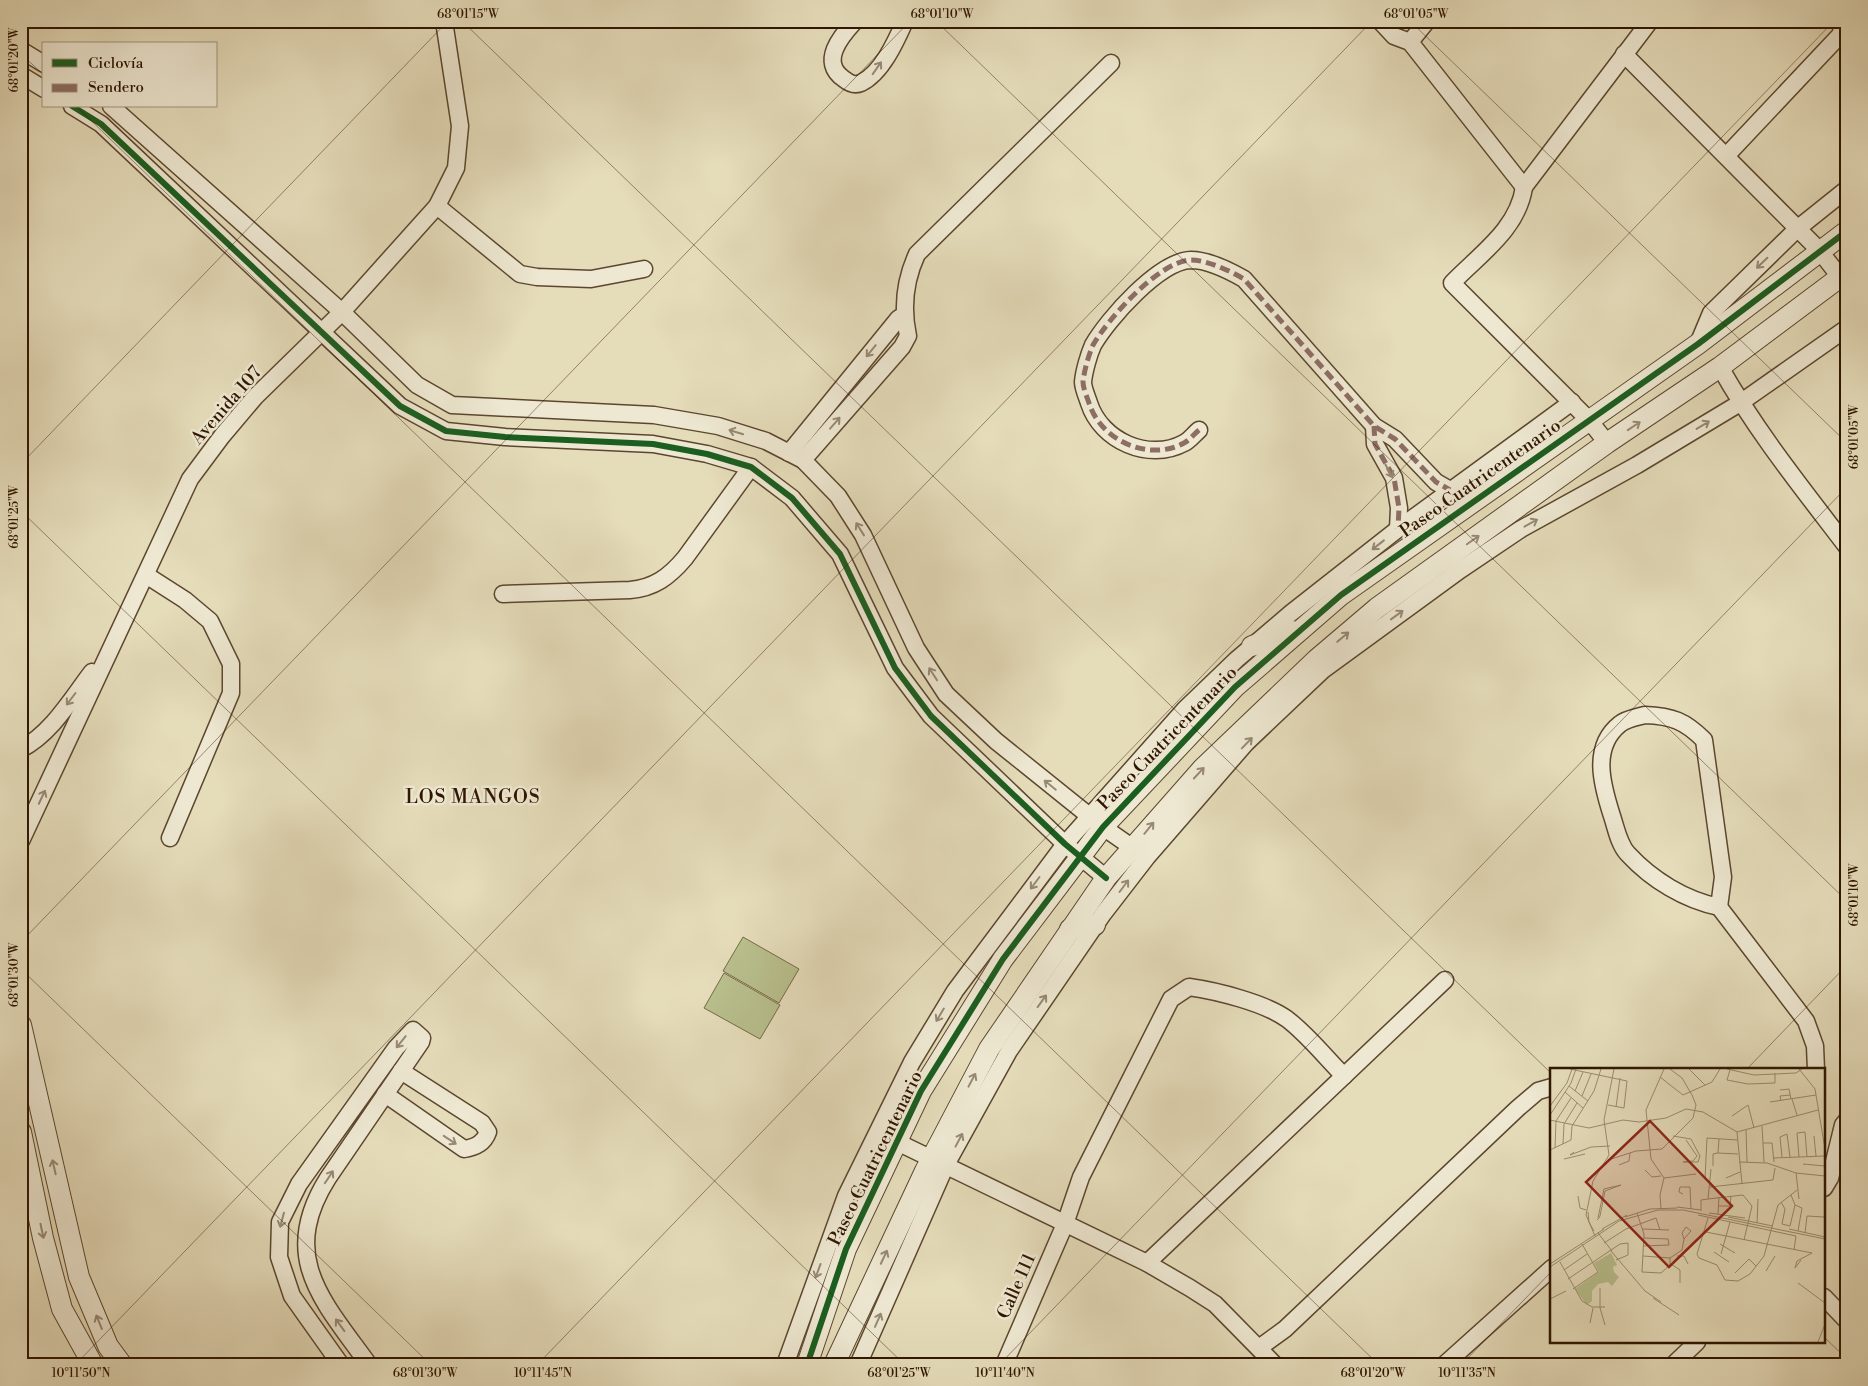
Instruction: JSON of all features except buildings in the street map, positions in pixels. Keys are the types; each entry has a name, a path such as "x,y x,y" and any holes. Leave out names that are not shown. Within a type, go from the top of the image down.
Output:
{"street":[{"name":"Avenida 107","path":"21,841 190,479 222,436 255,397 342,312 436,206 456,168 460,126 444,21"},
{"path":"855,21 838,40 833,65 838,75 851,84 860,84 872,75 906,21"},
{"path":"1380,21 1394,36 1410,42 1524,187"},
{"path":"1410,42 1427,21"},
{"path":"1608,443 1572,402 1452,283 1477,260 1516,216 1522,203 1524,187 1650,21"},
{"path":"1727,155 1841,34 1842,21"},
{"path":"21,50 42,63"},
{"path":"834,1365 939,1161 1009,1051 1202,769 1299,676 1377,608 1608,443 1720,367 1843,274 1740,172 1727,155 1624,54"},
{"path":"796,457 902,346 908,336 904,315 909,270 916,254 1111,63"},
{"path":"21,75 42,88"},
{"path":"75,108 101,124 400,406 446,431 505,437 652,444 707,454 751,467 792,498 840,554 895,668 931,716 1072,851 1106,878"},
{"path":"113,108 342,312 417,385 452,405 654,415 718,426 766,441 796,457 838,496 864,535 916,648 946,694 996,741 1133,848"},
{"path":"1698,344 1710,313 1797,229 1847,189"},
{"path":"436,206 520,274 537,277 591,279 644,269"},
{"name":"Paseo Cuatricentenario","path":"1096,821 1235,687 1341,595 1698,344 1819,250 1847,231"},
{"path":"1198,430 1185,443 1161,450 1132,448 1110,434 1093,416 1083,383 1093,346 1118,311 1166,268 1190,260 1225,269 1244,279 1374,426 1396,439 1436,482 1450,490"},
{"path":"858,1365 939,1161 988,1048 1106,878 1133,848 1323,670 1460,570 1521,529 1637,465 1740,403 1847,328"},
{"path":"1720,367 1740,403 1847,547"},
{"name":"Paseo Cuatricentenario","path":"785,1365 846,1196 912,1062 955,990 1072,851 1185,709 1252,646 1291,613 1450,490 1572,402"},
{"path":"1374,426 1375,444 1394,478 1399,508 1398,530"},
{"path":"503,594 646,589 658,583 673,572 685,558 751,467"},
{"path":"146,575 185,600 210,621 231,664 231,693 170,838"},
{"path":"1252,646 1303,627"},
{"path":"21,749 29,745 56,719 111,646"},
{"path":"1299,676 1323,670"},
{"path":"1719,907 1723,877 1704,740 1692,728 1667,716 1646,715 1621,723 1607,739 1600,760 1610,809 1626,853 1651,874 1677,891 1697,902 1719,907 1806,1021 1815,1046 1816,1068"},
{"name":"Paseo Cuatricentenario","path":"807,1365 846,1249 921,1091 1072,851"},
{"path":"1070,929 1095,925"},
{"path":"1147,1263 1445,980"},
{"name":"Calle 111","path":"1004,1365 1065,1224 1081,1177 1170,999 1189,987 1217,991 1286,1019 1344,1076"},
{"path":"21,1025 79,1277 108,1346 122,1365"},
{"path":"341,1365 292,1296 279,1257 280,1222 299,1184 396,1048 413,1030 422,1038 421,1042 317,1196 309,1216 305,1247 311,1278 324,1303 369,1365"},
{"path":"386,1094 464,1149 475,1147 486,1140 488,1132 482,1123 402,1070"},
{"path":"1259,1348 1285,1329 1538,1090 1550,1087"},
{"path":"1826,1185 1830,1178 1843,1125 1847,1120"},
{"path":"21,1132 43,1238 62,1309 93,1365"},
{"path":"897,1142 1147,1263 1215,1304 1275,1365"},
{"path":"1444,1365 1550,1270"},
{"path":"1826,1299 1847,1321"},
{"path":"1673,1365 1695,1344"}],"green space":[{"path":"743,937 799,969 779,1003 723,971"},
{"path":"724,973 780,1005 760,1039 704,1008"}],"marked path":[{"path":"1199,430 1186,442 1170,448 1142,449 1128,444 1104,428 1095,416 1083,382 1093,345 1122,307 1150,280 1164,270 1178,263 1191,260 1197,260 1225,269 1244,279 1374,426 1395,439 1436,482 1450,490"},
{"path":"1374,426 1375,444 1394,478 1399,508 1398,529"}],"cycle path":[{"path":"75,108 101,124 400,406 446,431 505,437 653,444 707,454 751,467 792,498 840,554 895,668 931,716 1065,844 1106,878"},
{"path":"807,1365 846,1249 921,1091 1003,959 1103,827 1235,687 1341,595 1698,344 1847,231"}],"district":[{"name":"LOS MANGOS","path":"473,796"}]}
